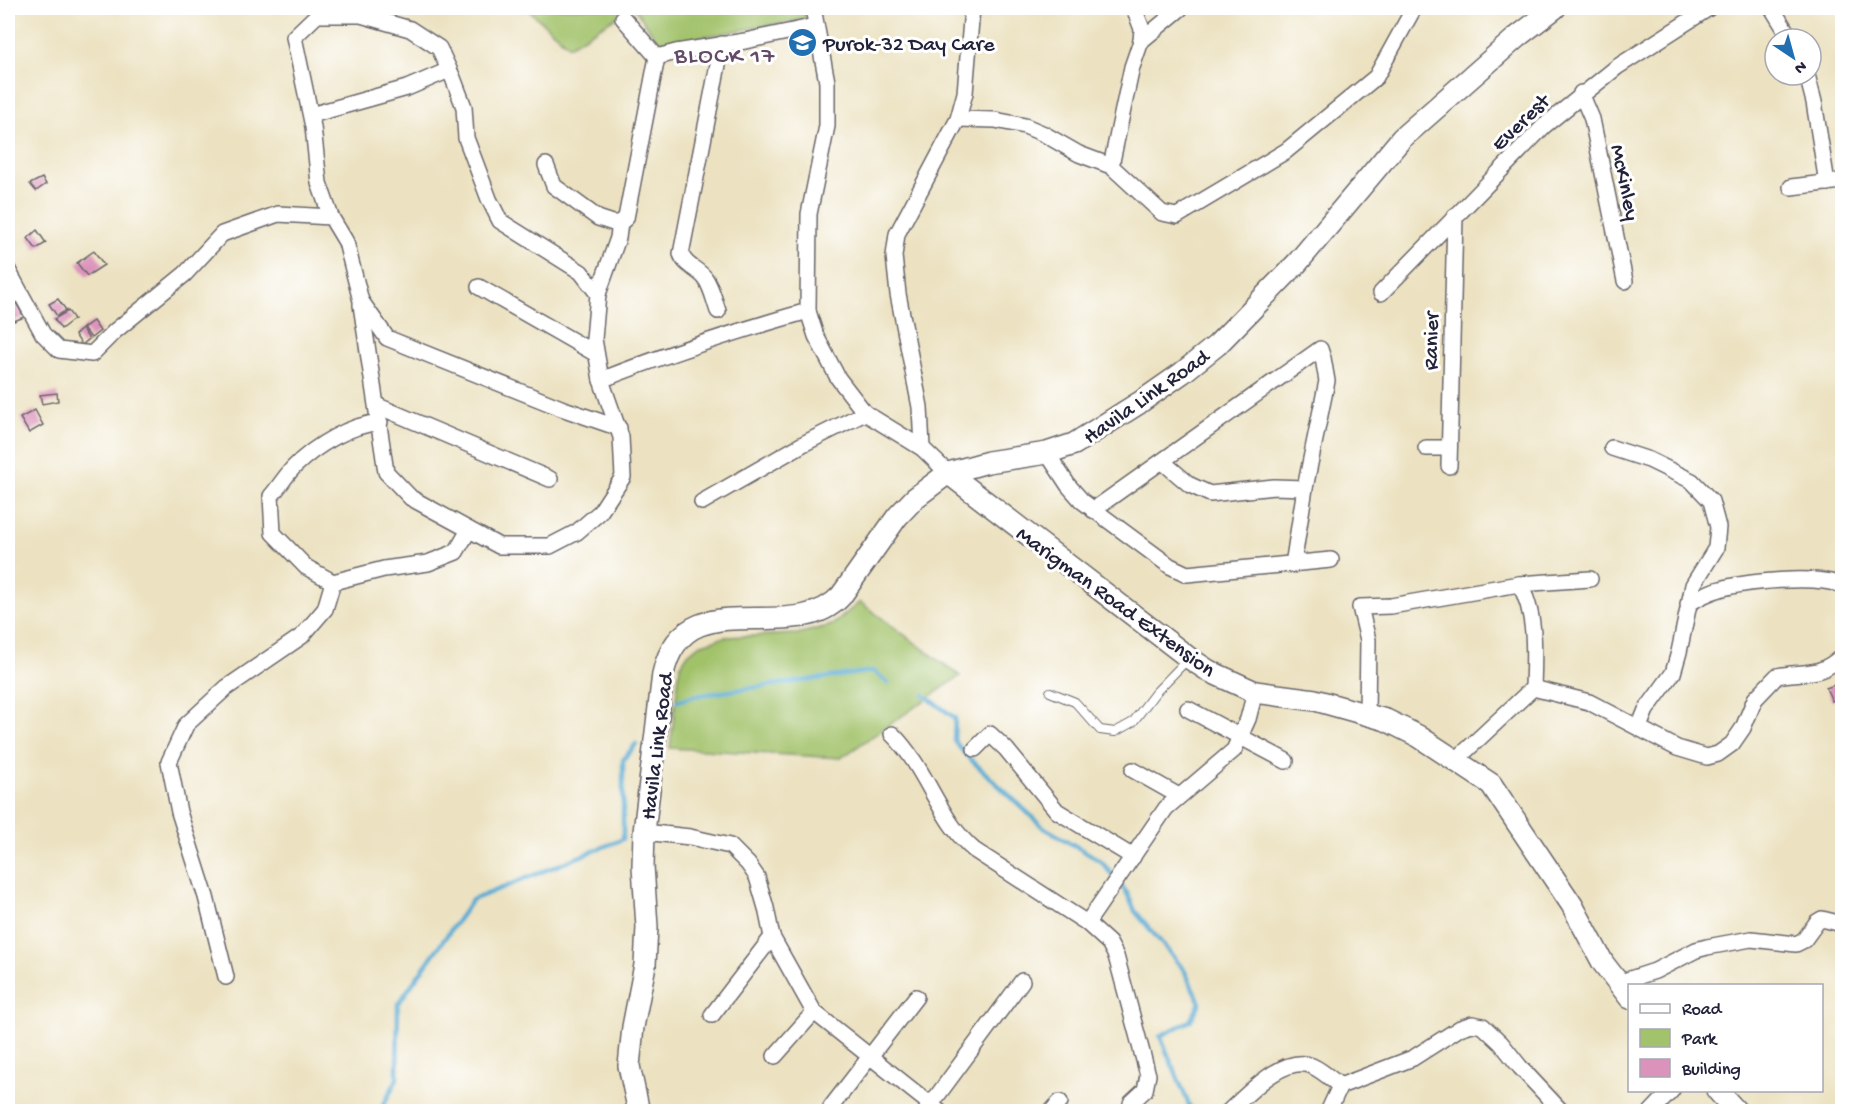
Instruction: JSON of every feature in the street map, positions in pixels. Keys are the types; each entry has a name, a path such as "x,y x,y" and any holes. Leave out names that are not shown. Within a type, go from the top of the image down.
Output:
{"street":[{"path":"813,8 827,82 827,126 809,214 807,311 816,336 838,378 865,413 922,448 948,473"},
{"path":"922,448 920,407 898,294 894,256 897,234 958,119 965,93 972,8"},
{"path":"1111,166 1131,67 1141,41 1142,28 1134,8"},
{"path":"1141,41 1181,8"},
{"path":"958,119 995,120 1025,126 1044,134 1079,154 1111,166 1162,213 1177,216 1286,151 1376,77 1414,8"},
{"name":"Havila Link Road","path":"639,1112 629,1066 633,1027 645,965 647,927 643,866 644,832 663,674 673,646 698,624 713,620 806,615 832,606 897,517 915,498 948,473 988,462 1047,453 1074,444 1102,428 1182,373 1217,345 1298,262 1402,138 1517,37 1555,8"},
{"name":"Everest","path":"1381,293 1544,126 1581,93 1709,8"},
{"path":"1772,8 1784,27"},
{"path":"598,294 581,272 500,221 489,199 466,138 464,107 439,48 410,29 361,15 317,15 294,37 311,115 319,183 331,217 346,242 361,301 386,472 411,498 499,546 550,546 577,532 600,512 623,477 621,437 601,380 594,339 598,294 618,238 620,223"},
{"path":"623,18 657,57"},
{"path":"657,57 816,26"},
{"path":"718,311 708,284 702,275 683,262 681,254 722,44"},
{"path":"546,165 554,186 598,218 613,224 620,223 626,218 657,57"},
{"path":"311,115 407,88 450,70"},
{"path":"1791,187 1835,182 1810,87"},
{"name":"McKinley","path":"1581,93 1592,119 1628,260 1625,281"},
{"path":"8,270 43,334 59,350 92,354 115,331 185,274 222,234 278,214 331,217"},
{"name":"Ranier","path":"1449,466 1455,216"},
{"path":"479,287 597,354"},
{"path":"361,301 387,338 561,408 619,428"},
{"path":"601,380 658,357 807,311"},
{"path":"1094,510 1320,349 1327,381 1305,488 1293,564"},
{"path":"378,406 550,479"},
{"path":"702,502 803,444 865,413"},
{"path":"380,422 364,424 327,442 294,467 271,496 273,532 306,567 333,582 384,569 428,563 456,552 469,530"},
{"path":"1426,448 1449,448"},
{"path":"1612,448 1648,460 1692,481 1711,501 1718,527 1716,548 1692,585 1673,673 1646,710 1639,727"},
{"path":"1047,453 1068,485 1094,510 1170,566 1187,574 1331,560"},
{"path":"1163,462 1190,485 1210,494 1274,487 1305,488"},
{"name":"Marigman Road Extension","path":"948,473 1209,671 1256,692 1315,700 1386,720 1456,759 1491,784 1572,905 1604,963 1624,990"},
{"path":"1367,715 1368,640 1360,608 1391,606 1519,584 1590,579"},
{"path":"1688,604 1702,595 1720,589 1782,580 1818,580 1842,585"},
{"path":"226,977 206,897 178,812 169,762 186,724 226,688 302,636 325,609 333,582"},
{"path":"1456,759 1533,688 1532,624 1524,591 1519,584"},
{"path":"1533,688 1589,702 1677,748 1707,757 1718,754 1732,744 1743,728 1755,699 1777,676 1819,672 1832,666 1842,656"},
{"path":"1087,923 1166,808 1234,750 1241,737 1256,692"},
{"path":"1188,709 1286,761"},
{"path":"892,734 916,761 960,838 974,850 1087,923 1109,943 1116,956 1148,1075 1145,1090 1131,1103"},
{"path":"975,749 990,735 1006,749 1057,811 1133,857"},
{"path":"1133,770 1179,796"},
{"path":"644,832 690,837 730,846 757,877 772,937 814,1011 872,1056 932,1109 1022,981"},
{"path":"1634,984 1696,950 1751,939 1796,944 1804,940 1817,922 1822,919 1842,924"},
{"path":"712,1015 772,937"},
{"path":"831,1107 916,997"},
{"path":"775,1056 814,1011"},
{"path":"1328,1112 1340,1086 1413,1058 1460,1028 1472,1024 1483,1026 1501,1043 1562,1112"},
{"path":"1228,1112 1280,1069 1294,1064 1310,1065 1340,1086"},
{"path":"1651,1112 1670,1092"},
{"path":"1719,1092 1737,1112"}],"lane":[{"path":"1050,692 1075,702 1100,730 1115,732 1133,722 1155,693 1189,658"}],"green space":[{"path":"526,8 631,8 569,46"},
{"path":"634,8 804,8 806,19 660,44"},
{"path":"860,602 960,676 841,758 670,748 680,666 688,654 699,645 724,637 797,634 832,625"}],"building":[{"path":"42,178 46,184 36,191 30,184"},
{"path":"37,230 46,243 36,249 28,238"},
{"path":"94,251 104,265 87,276 77,263"},
{"path":"58,299 66,310 57,316 49,304"},
{"path":"15,301 24,317 14,321 8,306"},
{"path":"68,311 74,319 61,329 54,319"},
{"path":"93,321 100,331 91,338 83,328"},
{"path":"82,329 89,339 82,345 75,335"},
{"path":"57,393 58,401 42,404 40,395"},
{"path":"35,410 43,425 29,433 20,418"},
{"path":"1840,683 1842,697 1832,701 1826,688"}],"waterway":[{"path":"677,701 694,696 873,671 888,683"},
{"path":"924,695 955,718 954,741 966,755 1043,827 1101,861 1127,893 1135,911 1184,970 1200,1003 1190,1021 1160,1036 1192,1112"},
{"path":"380,1112 397,1079 398,1004 472,900 623,839 623,760 636,744"}],"place":[{"name":"Purok-32 Day Care","path":"802,42"}],"district":[{"name":"BLOCK 17","path":"725,54"}]}
